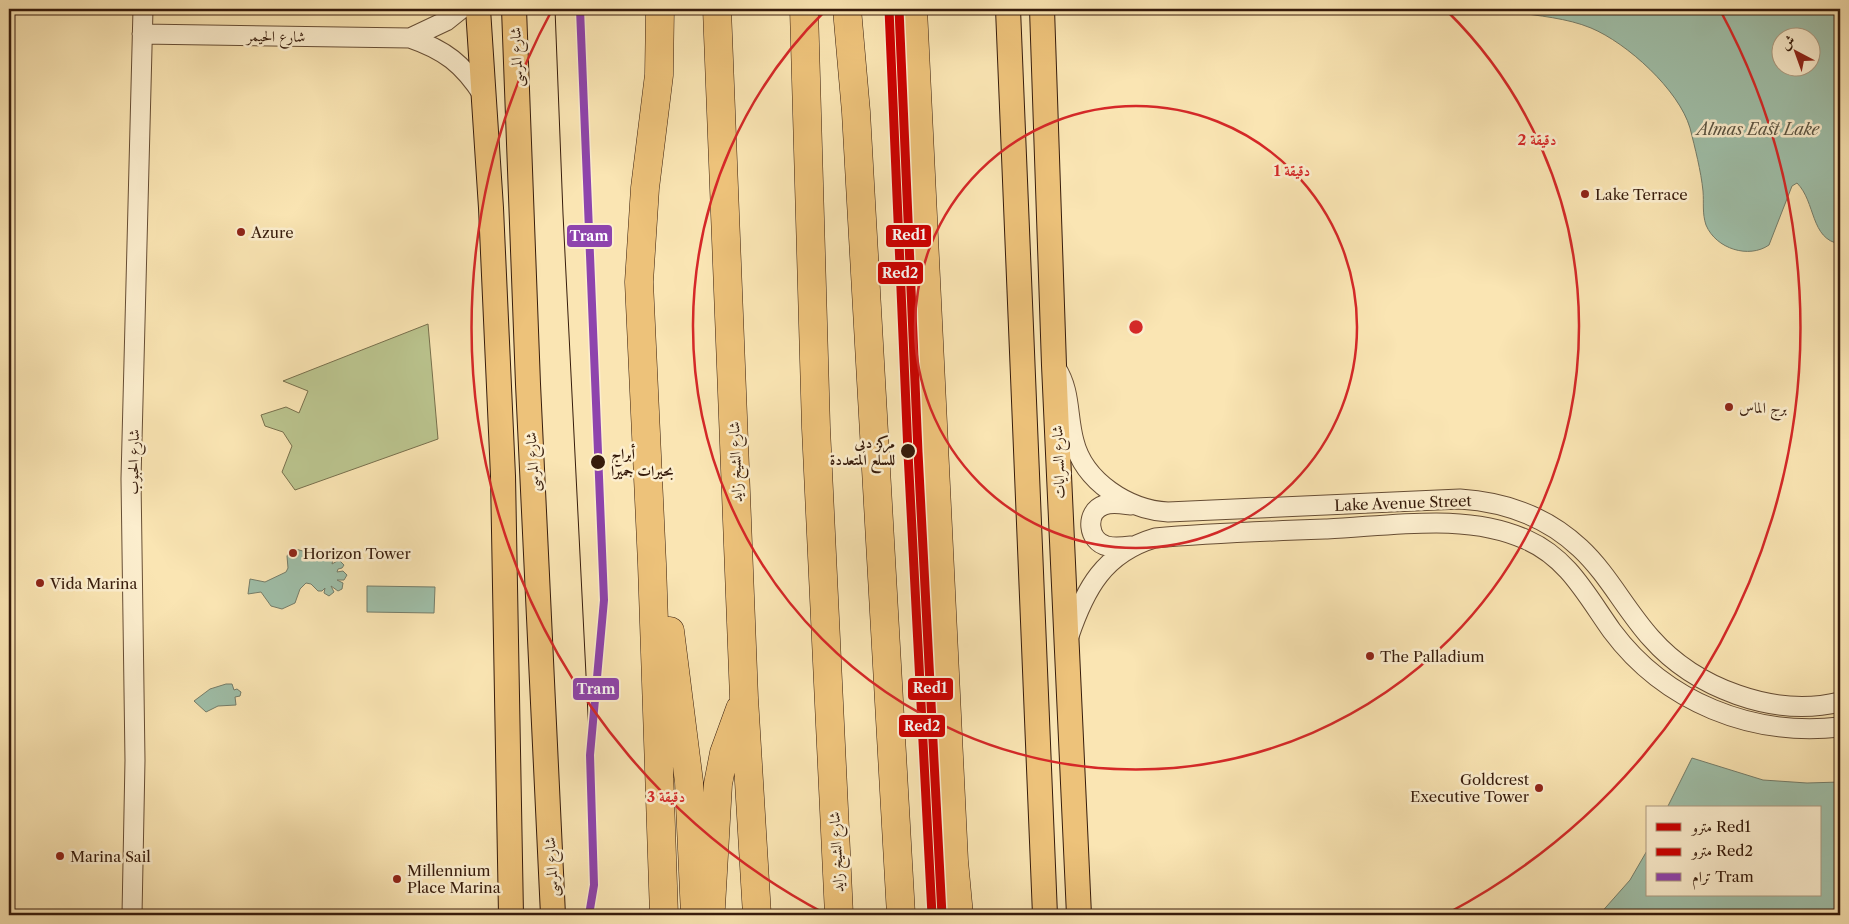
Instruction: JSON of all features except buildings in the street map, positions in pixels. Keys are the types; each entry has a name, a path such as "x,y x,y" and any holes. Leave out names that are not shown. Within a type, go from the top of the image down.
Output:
{"highway":[{"path":"660,9 659,75 644,197 639,282 652,564 664,915"},
{"name":"شارع الشيخ زايد","path":"717,9 744,698 757,915"},
{"name":"شارع الشيخ زايد","path":"804,9 816,438 839,915"},
{"path":"847,9 856,122 901,915"},
{"path":"913,9 954,860 959,915"},
{"path":"652,564 660,583 667,611 685,748 691,816 694,915"},
{"path":"711,915 718,784 724,753 744,698"}],"main road":[{"name":"شارع المرسى","path":"478,9 485,97 503,476 511,915"},
{"name":"شارع المرسى","path":"514,9 528,394 553,915"},
{"name":"شارع السرايات","path":"1008,9 1045,915"},
{"name":"شارع السرايات","path":"1042,9 1054,365 1079,915"},
{"path":"1018,255 1051,252"}],"street":[{"name":"شارع الحبوب","path":"132,915 135,760 131,479 143,9"},
{"name":"شارع الحيمر","path":"410,38 446,21 461,9"},
{"name":"شارع الحيمر","path":"142,34 410,38 432,45 451,57 470,75 485,97"},
{"name":"Lake Avenue Street","path":"1054,365 1066,386 1074,444 1081,459 1103,485 1131,505"},
{"name":"Lake Avenue Street","path":"1840,702 1799,707 1769,703 1734,693 1694,673 1652,639 1597,565 1580,548 1539,518 1514,507 1487,501 1460,499 1168,512 1144,509 1131,505 1112,504 1102,506 1094,513 1090,522 1091,533 1097,542 1107,546 1131,546 1155,538 1168,537 1425,524 1479,526 1504,531 1528,540 1550,552 1566,566 1633,656 1655,677 1680,694 1707,708 1766,726 1797,728 1840,727"},
{"name":"Lake Avenue Street","path":"1066,644 1086,592 1098,574 1131,546"}],"green space":[{"path":"428,324 438,439 295,490 282,472 292,446 283,432 265,426 261,415 286,407 299,413 308,391 283,381"}],"water":[{"name":"Almas East Lake","path":"1513,9 1840,9 1840,244 1830,241 1818,228 1808,200 1797,183 1792,186 1769,245 1761,249 1743,251 1725,246 1717,240 1706,225 1698,160 1690,128 1675,98 1650,69 1620,45 1591,28 1563,20 1513,12"},
{"path":"295,549 303,551 307,558 314,561 322,558 325,561 326,555 334,555 332,564 339,560 344,565 337,572 343,571 347,575 344,580 337,580 343,583 342,589 338,591 331,586 334,592 329,596 324,593 325,588 322,591 318,591 311,584 306,583 300,589 295,603 282,609 271,606 261,592 248,594 250,579 265,582 286,572 288,568 287,556 290,551"},
{"path":"367,586 435,587 434,613 367,612"},
{"path":"232,684 234,690 237,689 241,692 240,696 235,697 236,705 218,706 206,712 194,701 210,689"},
{"path":"1692,758 1763,780 1807,783 1840,782 1840,915 1599,915 1630,880 1646,852 1646,896 1822,896 1822,806 1668,806"}],"tram line":[{"path":"555,9 563,214 590,755"},
{"name":"Tram","path":"580,9 604,600 590,755 594,885 589,915"}],"metro line":[{"name":"Red2","path":"889,9 908,453 932,915"},
{"name":"Red1","path":"899,9 918,452 942,915"}],"place":[{"name":"Lake Terrace","path":"1585,194"},
{"name":"Azure","path":"241,232"},
{"name":"برج الماس","path":"1729,407"},
{"name":"مركز دبي للسلع المتعددة","path":"908,451"},
{"name":"أبراج بحيرات جميرا","path":"598,462"},
{"name":"Horizon Tower","path":"293,553"},
{"name":"Vida Marina","path":"40,583"},
{"name":"The Palladium","path":"1370,656"},
{"name":"Goldcrest Executive Tower","path":"1539,788"},
{"name":"Marina Sail","path":"60,856"},
{"name":"Millennium Place Marina","path":"397,879"}]}
